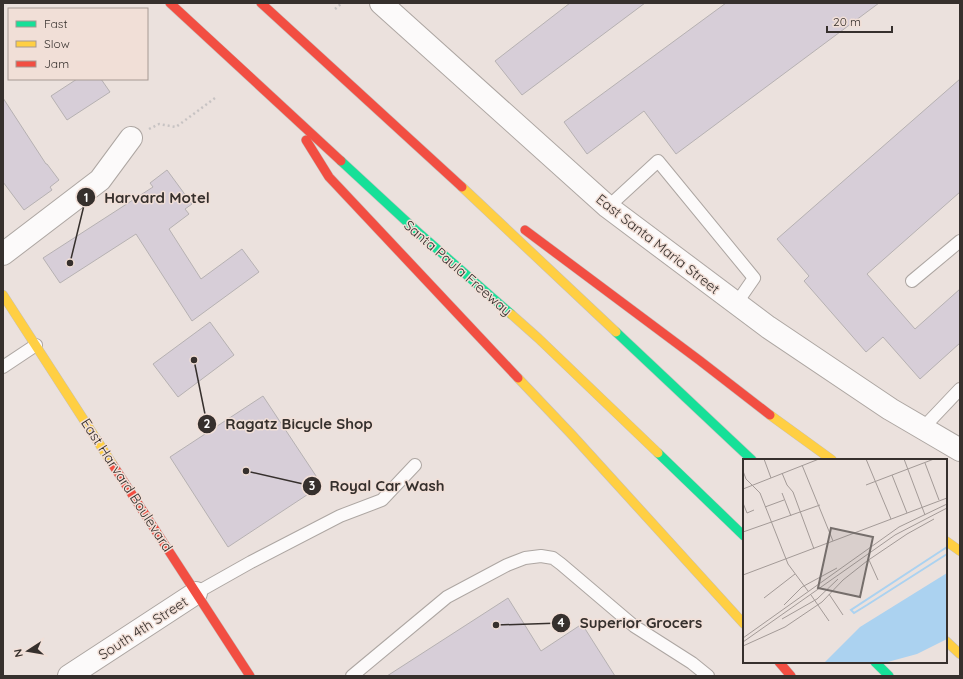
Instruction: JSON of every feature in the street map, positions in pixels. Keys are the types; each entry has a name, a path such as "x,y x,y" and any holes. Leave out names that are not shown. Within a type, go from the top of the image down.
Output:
{"main road":[{"name":"Santa Paula Freeway","path":"170,3 420,234 538,338 743,535"},
{"path":"261,3 441,167 751,459"},
{"path":"289,114 329,177 573,436 743,623"},
{"path":"441,167 504,214"},
{"path":"516,224 699,360 750,401 831,459"},
{"name":"East Harvard Boulevard","path":"3,294 250,676"},
{"path":"947,542 960,551"},
{"path":"947,641 960,654"},
{"path":"780,663 791,676"},
{"path":"875,663 889,676"}],"street":[{"name":"East Santa Maria Street","path":"381,3 608,207 768,327 890,409 960,450"},
{"path":"3,254 100,180 131,138"},
{"name":"South 4th Street","path":"69,676 196,593"}],"lane":[{"path":"608,207 658,161 754,278 736,304"},
{"path":"912,281 960,241"},
{"path":"3,367 36,345"},
{"path":"923,428 960,389"},
{"path":"196,593 251,562 340,516 382,500 415,465"},
{"path":"352,676 447,597 507,565 525,558 541,556 553,558 634,626 692,663 708,676"}],"path":[{"path":"335,9 342,3"},
{"path":"131,138 159,124 176,127 215,98"}],"building":[{"path":"570,3 645,3 522,95 495,61"},
{"path":"726,3 879,3 676,154 644,111 587,154 564,122"},
{"path":"960,79 960,192 867,274 915,329 960,289 960,343 920,379 883,337 866,352 804,281 809,276 777,239"},
{"path":"75,80 102,80 110,92 67,120 51,96"},
{"path":"3,98 46,164 59,180 50,187 52,190 24,210 3,182"},
{"path":"167,170 192,204 185,209 189,214 169,229 201,279 242,249 259,272 192,321 136,234 60,283 43,258 153,187 150,183"},
{"path":"210,322 234,355 178,397 153,364"},
{"path":"263,396 322,485 228,547 170,457"},
{"path":"508,598 541,651 582,624 615,676 387,676"}],"traffic: fast":[{"path":"341,161 420,234 511,314"},
{"path":"616,332 751,459"},
{"path":"658,453 743,535"},
{"path":"876,663 889,676"}],"traffic: slow":[{"path":"462,187 616,332"},
{"path":"3,295 113,465"},
{"path":"511,314 658,453"},
{"path":"518,378 573,436 743,623"},
{"path":"770,415 831,459"},
{"path":"947,542 960,551"},
{"path":"947,642 960,654"}],"traffic: jam":[{"path":"170,3 341,161"},
{"path":"261,3 462,187"},
{"path":"306,140 329,177 518,378"},
{"path":"525,230 770,415"},
{"path":"113,465 250,676"},
{"path":"780,663 791,676"}],"place":[{"name":"Harvard Motel","path":"70,263"},
{"name":"Ragatz Bicycle Shop","path":"194,360"},
{"name":"Royal Car Wash","path":"246,471"},
{"name":"Superior Grocers","path":"496,625"}]}
